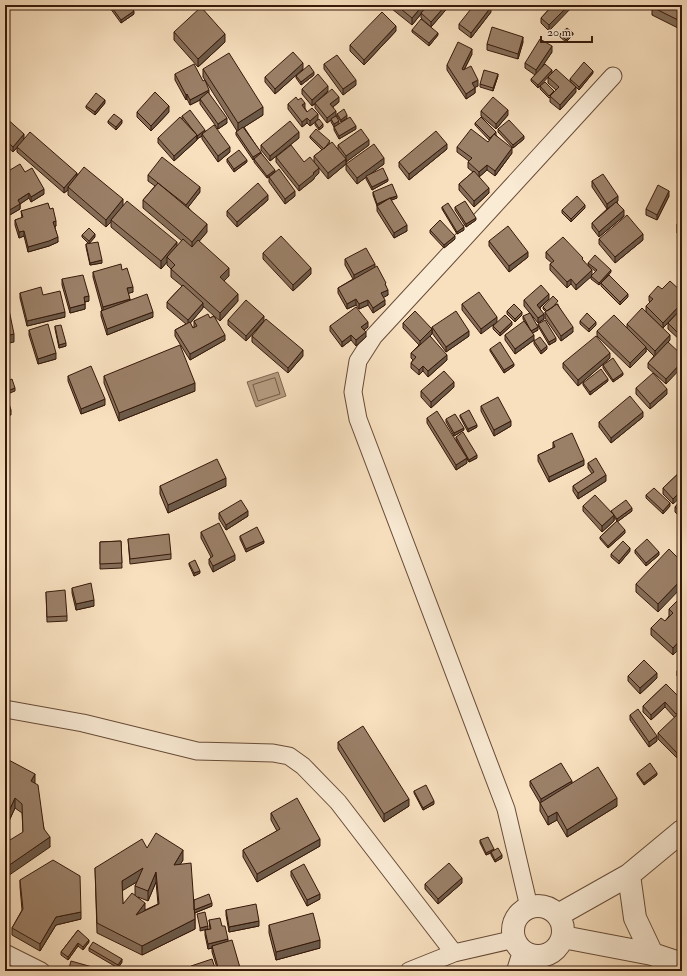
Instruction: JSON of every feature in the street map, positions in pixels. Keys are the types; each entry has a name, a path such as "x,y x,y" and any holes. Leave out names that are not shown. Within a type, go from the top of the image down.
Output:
{"street":[{"path":"530,907 506,809 358,419 353,392 358,361 374,336 612,76"},
{"path":"5,709 83,723 197,751 273,753 289,756 303,766 338,802 454,953"},
{"path":"558,915 629,875 682,831"},
{"path":"629,875 635,918 652,954"},
{"path":"409,971 454,953 519,954 539,956 547,954 559,945 563,937 563,926 558,915 545,906 537,905 522,911 514,924 513,932 519,954"},
{"path":"563,937 652,954 682,964"},
{"path":"5,954 41,971"}],"water":[{"path":"278,372 286,396 256,407 247,382"}],"building":[{"path":"110,5 129,5 134,11 121,20"},
{"path":"396,5 423,5 412,18"},
{"path":"428,5 446,5 431,22 421,13"},
{"path":"474,5 488,5 491,7 471,33 459,24"},
{"path":"553,5 569,5 549,25 541,18"},
{"path":"653,5 682,5 682,22 652,7"},
{"path":"201,7 225,34 198,59 174,32"},
{"path":"382,12 396,26 364,60 350,45"},
{"path":"421,19 438,33 429,43 412,30"},
{"path":"492,27 523,37 518,54 487,44"},
{"path":"567,28 573,33 566,40 560,34"},
{"path":"540,39 552,46 536,70 525,63"},
{"path":"458,42 472,49 462,69 463,70 471,66 478,80 472,83 475,88 466,94 447,65"},
{"path":"293,52 303,63 275,89 265,77"},
{"path":"229,53 263,107 238,123 203,69"},
{"path":"337,55 356,80 343,89 324,64"},
{"path":"584,62 593,71 579,87 570,79"},
{"path":"194,64 203,81 205,80 209,90 190,100 175,74"},
{"path":"545,64 552,70 538,85 531,79"},
{"path":"309,65 314,72 301,82 296,76"},
{"path":"556,69 576,87 560,105 550,96 559,87 548,77"},
{"path":"484,70 498,74 493,88 480,84"},
{"path":"318,74 328,86 312,100 302,89"},
{"path":"545,82 554,91 549,96 540,86"},
{"path":"332,89 339,97 330,104 336,111 327,118 315,103"},
{"path":"155,92 169,106 151,126 137,112"},
{"path":"208,92 227,118 218,124 200,99"},
{"path":"96,93 105,100 95,112 86,106"},
{"path":"296,97 298,100 301,98 305,103 302,105 307,112 312,108 318,114 310,121 307,118 302,122 288,104"},
{"path":"493,97 508,110 496,124 481,111"},
{"path":"344,109 347,115 341,120 337,114"},
{"path":"190,110 205,130 197,136 182,116"},
{"path":"114,114 122,120 116,127 108,121"},
{"path":"336,116 339,121 334,124 331,119"},
{"path":"5,117 24,134 13,147 5,140"},
{"path":"180,117 197,135 174,156 158,138"},
{"path":"350,117 356,126 339,136 334,127"},
{"path":"481,117 496,132 490,138 475,123"},
{"path":"319,119 323,124 319,128 315,122"},
{"path":"509,120 524,136 513,145 498,129"},
{"path":"290,121 299,132 270,156 261,145"},
{"path":"214,125 230,147 218,156 202,134"},
{"path":"243,127 261,152 253,157 236,132"},
{"path":"316,129 330,141 324,149 310,136"},
{"path":"361,129 369,140 346,156 338,145"},
{"path":"471,129 488,142 494,134 512,148 495,171 487,165 479,172 468,162 472,158 457,147"},
{"path":"436,131 447,144 409,174 399,162"},
{"path":"30,132 77,173 64,188 17,147"},
{"path":"332,142 346,159 328,173 314,156"},
{"path":"374,144 384,158 357,178 346,164"},
{"path":"291,145 304,162 310,157 319,168 299,186 276,157"},
{"path":"239,150 247,160 234,169 227,159"},
{"path":"261,153 275,170 267,176 254,159"},
{"path":"162,157 200,187 186,205 148,175"},
{"path":"20,164 25,172 32,168 44,189 31,197 29,193 18,200 20,204 8,211 5,206 5,173"},
{"path":"84,167 123,199 106,220 68,187"},
{"path":"383,168 388,179 372,187 366,176"},
{"path":"279,169 295,191 285,199 269,177"},
{"path":"474,171 489,188 474,201 459,184"},
{"path":"603,174 618,196 607,204 592,181"},
{"path":"158,183 207,224 192,242 143,200"},
{"path":"258,183 268,195 237,222 227,211"},
{"path":"392,184 397,196 377,204 373,192"},
{"path":"658,185 669,191 657,215 646,209"},
{"path":"577,196 585,205 571,219 562,210"},
{"path":"390,198 407,225 394,233 377,206"},
{"path":"127,201 177,242 161,261 111,220"},
{"path":"465,201 476,218 466,224 455,207"},
{"path":"616,202 624,210 599,232 592,223"},
{"path":"48,203 50,209 53,208 56,221 53,222 58,237 28,247 24,231 19,232 15,220 23,217 21,211"},
{"path":"448,203 464,227 457,232 442,207"},
{"path":"682,209 682,227 677,225"},
{"path":"627,215 643,234 615,257 599,239"},
{"path":"440,220 455,236 444,245 430,230"},
{"path":"508,226 528,252 509,266 489,241"},
{"path":"89,228 95,234 89,241 82,235"},
{"path":"281,236 311,268 293,285 263,253"},
{"path":"563,237 592,270 576,285 571,279 567,282 550,264 554,261 546,252"},
{"path":"183,239 192,247 198,240 229,268 220,277 238,294 220,313 171,269 175,265 167,257"},
{"path":"98,242 102,260 90,263 86,244"},
{"path":"366,248 375,264 354,275 345,259"},
{"path":"595,255 611,270 599,283 591,276 597,270 588,263"},
{"path":"121,264 122,270 127,268 133,287 127,288 130,299 103,307 93,272"},
{"path":"377,266 388,290 381,293 385,300 373,308 368,300 359,304 356,299 347,304 338,288"},
{"path":"83,275 89,296 84,297 85,304 70,308 62,279"},
{"path":"609,275 628,294 620,302 601,283"},
{"path":"670,281 682,292 682,303 663,323 646,306 653,299 649,296 658,286 662,289"},
{"path":"183,285 203,303 188,320 167,302"},
{"path":"541,285 549,294 537,305 544,314 538,318 524,300"},
{"path":"41,287 43,295 60,291 65,312 27,321 20,293"},
{"path":"479,292 497,317 481,329 462,304"},
{"path":"147,294 153,312 107,329 101,311"},
{"path":"553,296 558,301 547,311 543,307"},
{"path":"7,300 14,334 5,336 5,301"},
{"path":"246,300 264,316 246,336 228,320"},
{"path":"514,304 522,312 515,319 507,311"},
{"path":"557,304 573,327 561,336 545,312"},
{"path":"356,307 368,322 361,327 366,332 356,340 351,335 342,342 330,326"},
{"path":"642,308 670,335 655,351 627,324"},
{"path":"682,308 682,335 681,336 668,323"},
{"path":"415,311 432,329 420,341 403,323"},
{"path":"456,311 469,331 446,347 432,327"},
{"path":"530,313 538,327 531,331 523,316"},
{"path":"587,313 596,322 589,329 580,321"},
{"path":"208,314 210,318 214,316 225,335 190,354 175,330 190,322 193,328 197,326 194,321"},
{"path":"505,315 512,322 500,333 493,326"},
{"path":"614,315 646,347 630,363 597,331"},
{"path":"266,319 303,350 288,368 252,336"},
{"path":"545,320 556,338 549,342 538,324"},
{"path":"524,321 534,335 515,349 505,335"},
{"path":"48,324 56,353 38,359 29,330"},
{"path":"61,325 66,343 59,345 55,326"},
{"path":"430,336 447,355 428,371 423,366 419,370 411,363 416,357 411,353"},
{"path":"596,336 610,353 578,380 563,363"},
{"path":"540,337 547,346 541,351 534,341"},
{"path":"500,342 514,364 504,370 490,349"},
{"path":"668,342 682,355 682,362 666,379 648,363"},
{"path":"180,345 195,383 119,413 104,376"},
{"path":"613,358 623,373 613,380 603,365"},
{"path":"91,366 105,399 81,409 68,376"},
{"path":"601,369 608,379 590,392 583,383"},
{"path":"444,371 454,382 431,402 421,391"},
{"path":"653,373 667,389 650,404 636,388"},
{"path":"12,379 15,388 5,392 5,382"},
{"path":"630,396 643,412 611,438 599,422"},
{"path":"5,397 7,397 11,410 5,411"},
{"path":"498,397 511,421 494,430 481,406"},
{"path":"469,410 477,425 468,429 460,415"},
{"path":"437,411 467,458 456,465 427,418"},
{"path":"455,414 464,428 454,433 446,419"},
{"path":"463,432 477,455 469,460 456,437"},
{"path":"572,433 584,460 549,477 538,455 555,447 553,442"},
{"path":"596,458 606,475 578,493 573,486 594,472 588,463"},
{"path":"217,459 226,478 168,505 160,486"},
{"path":"682,470 682,490 673,499 663,488"},
{"path":"654,488 670,503 663,511 646,495"},
{"path":"595,495 614,515 602,526 583,506"},
{"path":"682,499 682,513 675,507"},
{"path":"241,500 248,511 226,525 219,513"},
{"path":"626,500 632,508 617,519 611,511"},
{"path":"617,521 625,530 608,546 600,537"},
{"path":"219,523 235,555 213,566 209,559 213,556 201,532"},
{"path":"257,527 264,541 246,549 240,536"},
{"path":"169,534 171,554 130,559 128,539"},
{"path":"647,539 659,552 646,563 635,550"},
{"path":"121,541 122,563 100,564 100,542"},
{"path":"623,541 630,548 619,561 611,554"},
{"path":"669,549 682,562 682,579 658,604 636,584"},
{"path":"195,560 200,571 194,573 189,563"},
{"path":"91,583 94,600 76,604 72,588"},
{"path":"65,590 67,616 47,617 46,592"},
{"path":"679,599 682,602 682,638 673,648 651,628 661,618 665,621 673,613 669,609"},
{"path":"644,660 657,673 640,688 628,676"},
{"path":"682,665 682,676 677,671"},
{"path":"666,684 682,700 682,709 676,714 665,702 651,715 643,706"},
{"path":"638,709 657,736 649,742 630,715"},
{"path":"682,710 682,748 677,753 658,733"},
{"path":"363,726 409,799 384,814 338,742"},
{"path":"5,758 35,774 31,781 38,785 44,829 50,837 5,868 5,843 23,832 22,804 15,798 9,811 5,809"},
{"path":"561,763 572,781 541,799 530,781"},
{"path":"650,763 657,773 644,783 637,773"},
{"path":"598,767 617,798 567,830 557,812 548,817 540,803"},
{"path":"426,785 434,801 423,808 414,791"},
{"path":"297,798 320,839 257,874 243,850 280,829 271,813"},
{"path":"156,833 183,850 174,865 191,863 195,919 142,946 97,923 95,868 142,839 147,848","holes":["143,868 135,886 148,891 156,872 159,904 136,915 145,903 132,893 123,904 122,881"]},
{"path":"488,837 494,849 486,853 480,840"},
{"path":"498,848 502,855 495,860 491,852"},
{"path":"53,860 80,876 81,912 56,917 40,944 12,928 23,909 20,880"},
{"path":"449,863 462,878 438,899 425,884"},
{"path":"304,864 320,894 307,900 291,871"},
{"path":"209,894 212,903 194,910 194,900"},
{"path":"256,904 259,921 229,927 226,910"},
{"path":"205,912 208,926 200,928 197,914"},
{"path":"313,913 320,940 276,952 269,925"},
{"path":"220,918 222,926 225,926 228,939 208,944 205,930 211,929 209,920"},
{"path":"78,930 89,940 83,947 78,943 68,957 61,952"},
{"path":"232,940 241,971 219,971 212,946"},
{"path":"93,942 122,959 118,965 89,948"},
{"path":"212,959 216,971 192,971 191,966"},
{"path":"71,961 103,971 80,971 69,968"},
{"path":"5,967 13,971 5,971"}]}
